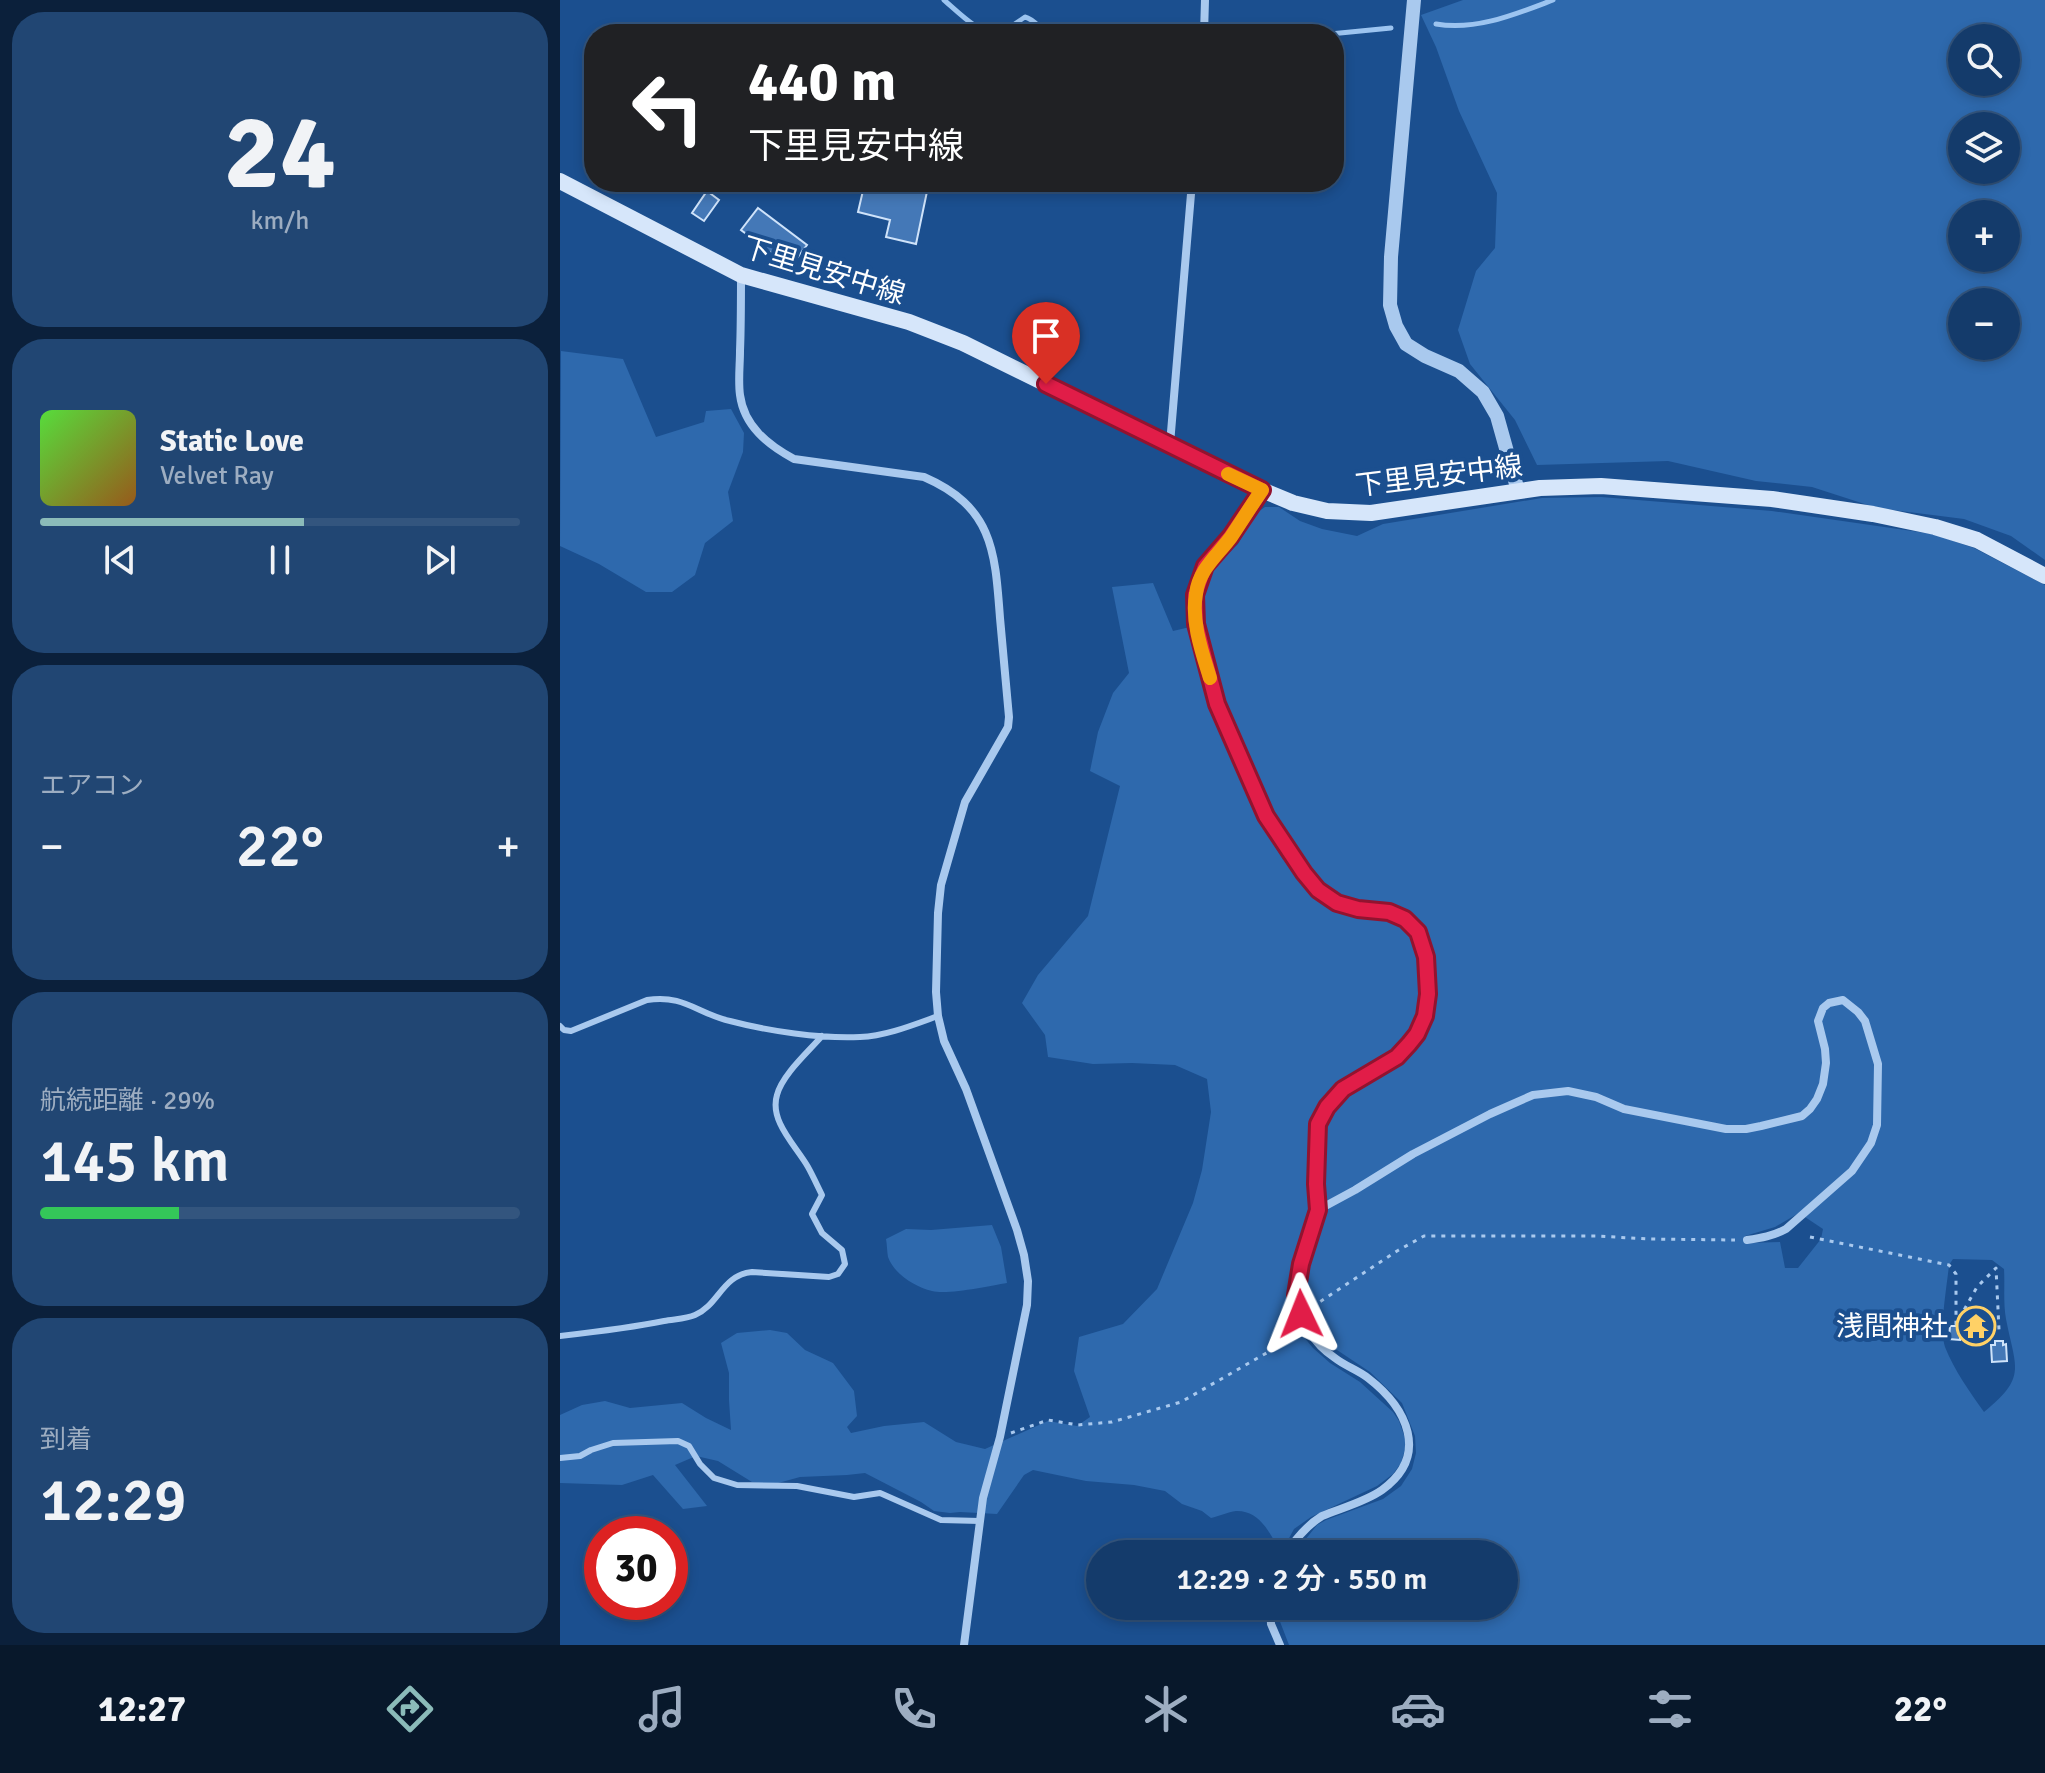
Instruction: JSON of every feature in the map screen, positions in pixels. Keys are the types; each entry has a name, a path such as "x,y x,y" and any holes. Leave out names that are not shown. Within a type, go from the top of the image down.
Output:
{"main road":[{"name":"下里見安中線","path":"560,181 741,275 909,322 963,343 1293,503 1327,511 1371,513 1518,491 1601,486 1772,499 1935,527 1977,540 2045,576"}],"street":[{"path":"1204,24 1205,0"},
{"path":"1414,0 1391,257 1390,305 1396,326 1406,344 1459,371 1483,392 1497,416 1518,491"},
{"path":"1170,445 1191,192"},
{"path":"741,275 740,395 753,429 794,459 924,477 943,486 959,497 977,518 987,535 995,560 1008,727 965,802 941,885 936,992 944,1041 966,1089 1024,1255 1028,1281 1027,1305 1000,1437 983,1498 964,1645"},
{"path":"1262,490 1231,536 1205,566 1195,595 1196,624 1217,704 1266,816 1288,851 1318,890 1337,903 1389,912 1405,919 1418,932 1426,957 1428,994 1425,1016 1417,1034 1397,1057 1343,1089 1327,1107 1318,1124 1318,1210 1301,1264 1296,1295 1307,1329 1333,1357 1367,1377 1398,1408 1410,1438 1409,1450 1405,1466 1379,1492 1322,1516 1295,1540"},
{"path":"1318,1210 1413,1154 1533,1095 1568,1091 1596,1097 1624,1109 1726,1129 1746,1129 1802,1116 1817,1099 1823,1084 1826,1063 1819,1014 1829,1003 1843,1000 1865,1021 1878,1064 1877,1125 1871,1143 1852,1171 1786,1229 1747,1240"},
{"path":"1271,1620 1280,1645"}],"lane":[{"path":"560,1026 571,1031 647,1000 660,998 688,1003 727,1021 822,1036 862,1037 906,1028 938,1016"},
{"path":"560,1336 694,1316 741,1273 829,1277 838,1274 845,1264 842,1250 822,1233 812,1214 822,1195 784,1130 775,1108 783,1081 822,1036"},
{"path":"560,1458 580,1456 613,1443 678,1441 689,1446 700,1464 714,1478 737,1485 797,1486 854,1497 880,1493 941,1520 980,1521"}],"path":[{"path":"1000,1437 1048,1420 1078,1425 1112,1422 1181,1402 1270,1351 1301,1314 1424,1236 1581,1235 1747,1240"},
{"path":"1810,1237 1949,1265 1956,1274 1956,1324 1977,1287 1996,1268 1999,1330"}],"shaded area":[{"path":"1463,0 2045,0 2045,560 2011,536 1964,519 1877,508 1812,487 1756,481 1668,461 1537,465 1515,420 1470,364 1458,330 1476,271 1495,248 1497,193 1459,111 1421,15"},
{"path":"561,351 623,359 656,437 704,422 706,411 731,409 744,433 743,452 728,492 733,521 705,543 695,575 672,592 646,592 599,564 560,546"},
{"path":"1601,497 1772,511 1933,534 1974,548 2045,585 2045,1645 1289,1645 1279,1620 1518,1620 1518,1540 1305,1540 1317,1525 1383,1499 1401,1486 1412,1469 1416,1453 1415,1436 1402,1403 1370,1372 1322,1340 1307,1310 1303,1293 1322,1207 1327,1125 1333,1110 1346,1095 1400,1062 1425,1037 1435,993 1431,956 1424,929 1408,912 1392,905 1342,898 1323,885 1293,848 1272,813 1223,702 1208,649 1202,594 1211,571 1238,544 1255,514 1265,507 1279,507 1300,521 1357,536 1383,524 1542,498","holes":["1799,1213 1823,1229 1821,1239 1798,1268 1785,1268 1780,1242 1746,1243 1745,1236 1775,1227","1953,1259 1992,1260 2004,1269 2005,1313 2015,1370 2007,1389 1984,1412 1945,1347 1944,1307 1949,1265"]},
{"path":"1153,583 1173,631 1190,627 1211,706 1259,819 1282,858 1313,897 1336,911 1402,923 1412,935 1421,959 1424,992 1420,1014 1412,1031 1392,1052 1339,1085 1314,1120 1309,1137 1310,1213 1290,1296 1303,1336 1313,1348 1360,1382 1399,1421 1405,1438 1401,1463 1393,1474 1377,1486 1311,1517 1294,1529 1288,1540 1274,1540 1259,1519 1245,1512 1211,1518 1182,1504 1165,1491 1086,1481 1033,1470 1024,1475 997,1514 934,1511 865,1473 800,1477 771,1485 752,1482 718,1461 696,1456 675,1465 707,1506 683,1509 653,1475 622,1485 560,1483 560,1415 582,1405 605,1401 630,1408 682,1403 731,1430 729,1373 721,1343 737,1333 770,1330 787,1333 805,1350 833,1363 854,1391 857,1416 847,1427 851,1433 924,1422 956,1442 985,1449 1048,1421 1077,1426 1090,1417 1074,1371 1079,1337 1123,1324 1157,1289 1193,1203 1202,1170 1211,1112 1207,1079 1175,1065 1093,1064 1048,1057 1045,1035 1022,1003 1038,975 1088,916 1120,786 1090,771 1098,732 1113,693 1129,673 1112,587"},
{"path":"992,1225 1001,1247 1007,1283 958,1291 932,1291 906,1279 888,1257 886,1239 906,1229"}],"building":[{"path":"706,192 719,200 704,221 692,213"},
{"path":"863,192 927,192 916,244 886,237 890,220 858,212"},
{"path":"758,208 807,245 790,267 741,230"},
{"path":"1950,1326 1960,1326 1960,1340 1949,1339"},
{"path":"1995,1341 2006,1344 2007,1361 1992,1362 1991,1345 1995,1345"}],"waterway":[{"path":"944,0 974,24"},
{"path":"1436,24 1481,23 1553,0"},
{"path":"1014,24 1025,17 1036,24"},
{"path":"1344,33 1391,28"}],"slow traffic":[{"path":"1210,678 1196,624 1195,595 1199,580 1205,566 1231,536 1262,490 1228,474"}],"place":[{"name":"浅間神社","path":"1976,1326"}],"route":[{"path":"1046,384 1262,490 1231,536 1205,566 1195,595 1196,624 1217,704 1266,816 1318,890 1337,903 1389,912 1405,919 1418,932 1426,957 1428,994 1425,1016 1417,1034 1397,1057 1343,1089 1327,1107 1318,1124 1318,1210 1301,1264 1296,1295 1301,1314"}]}
